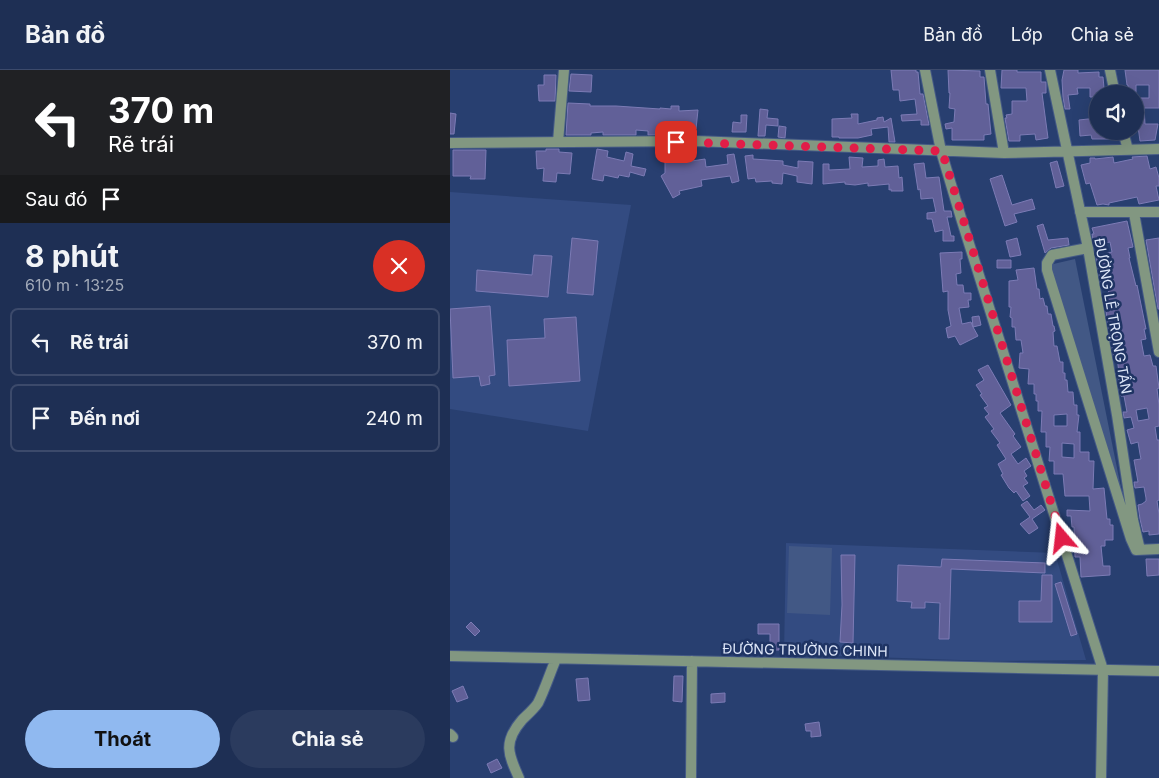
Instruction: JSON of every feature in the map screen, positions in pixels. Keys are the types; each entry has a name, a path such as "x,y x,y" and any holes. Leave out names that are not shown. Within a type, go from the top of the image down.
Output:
{"street":[{"path":"558,142 564,70"},
{"path":"925,70 942,151 1103,670 1101,778"},
{"path":"990,70 1004,153"},
{"name":"ĐƯỜNG LÊ TRỌNG TẤN","path":"1050,70 1088,248 1133,520 1140,550"},
{"path":"1110,70 1113,85"},
{"path":"1126,140 1128,150"},
{"path":"450,143 696,142 1004,153 1159,149"},
{"path":"1080,212 1159,212"},
{"path":"1134,213 1159,352"},
{"path":"1088,248 1052,255 1047,262 1047,270 1131,539 1136,550 1159,549"},
{"name":"ĐƯỜNG TRƯỜNG CHINH","path":"450,656 1159,672"},
{"path":"519,778 509,751 510,739 516,727 538,702 556,659"},
{"path":"691,778 692,662"}],"shaded area":[{"path":"450,192 631,205 588,431 450,409"},
{"path":"1075,259 1122,493 1049,265"},
{"path":"786,543 1055,553 1086,660 989,661 784,654"},
{"path":"789,546 832,548 830,615 787,613"}],"building":[{"path":"891,70 916,70 918,72 920,94 923,94 929,125 921,125 921,120 902,121 901,115 917,114 915,99 900,101 899,90 893,90"},
{"path":"948,70 980,71 980,77 984,77 991,134 984,135 984,140 952,140 952,128 946,129 945,124 954,122 955,109 949,108"},
{"path":"1002,70 1041,72 1041,82 1046,82 1046,93 1042,93 1048,138 1036,140 1035,134 1020,135 1020,141 1009,141 1005,118 1007,118 1006,115 1012,114 1012,101 1027,101 1026,88 1001,88"},
{"path":"1064,70 1078,70 1078,73 1099,72 1099,77 1103,77 1104,85 1089,85 1089,88 1077,88 1078,94 1068,95 1070,109 1065,109 1062,80"},
{"path":"1125,70 1159,70 1159,108 1144,108 1144,98 1149,98 1149,85 1127,85"},
{"path":"571,74 592,75 591,92 569,91"},
{"path":"544,75 556,75 555,101 539,101 538,85 544,85"},
{"path":"568,103 590,104 590,106 660,109 671,109 671,106 679,106 679,111 698,110 696,129 688,129 689,134 648,135 648,131 636,130 636,135 603,135 603,132 591,133 591,135 566,135"},
{"path":"1144,108 1145,124 1158,124 1155,140 1140,141 1144,140"},
{"path":"760,109 768,110 767,118 778,119 778,126 766,125 765,136 758,136"},
{"path":"450,113 456,114 454,134 450,134"},
{"path":"851,114 858,114 858,124 883,117 884,122 891,118 895,142 889,142 888,127 871,129 872,135 858,138 832,137 832,119 852,118"},
{"path":"741,115 747,115 746,132 732,132 733,122 741,123"},
{"path":"1089,119 1089,135 1080,136 1079,120"},
{"path":"779,126 786,127 785,138 778,137"},
{"path":"546,149 559,149 559,152 572,153 570,174 557,173 556,182 543,181 544,168 537,169 536,151 546,151"},
{"path":"597,149 608,151 607,157 624,161 626,152 633,154 631,166 646,169 644,176 630,172 629,177 619,175 618,178 604,175 603,181 592,179"},
{"path":"453,150 486,150 485,179 470,179 471,176 453,176"},
{"path":"734,154 739,181 732,183 730,176 701,180 702,186 679,191 680,194 673,198 661,176 665,173 665,157 678,156 679,161 684,159 685,162 705,159 706,167 728,164 727,155"},
{"path":"753,155 753,159 783,161 783,165 798,168 798,161 813,162 812,184 797,182 797,176 783,173 782,184 772,183 772,181 756,182 755,178 748,179 745,156"},
{"path":"1147,156 1150,169 1156,167 1159,178 1159,186 1156,186 1159,200 1139,204 1137,197 1109,203 1109,205 1097,205 1090,183 1086,184 1081,165 1090,163 1090,158 1113,157 1114,163 1133,159 1132,157"},
{"path":"849,157 863,158 862,167 878,166 878,160 884,159 885,167 898,166 899,178 902,177 903,191 889,190 889,184 868,186 868,183 855,185 845,184 845,182 823,184 823,164 829,164 829,170 850,169"},
{"path":"1057,161 1064,186 1056,188 1050,163"},
{"path":"924,163 926,178 939,177 944,211 951,211 952,217 947,217 954,241 943,241 943,230 935,232 932,219 927,219 927,213 936,212 933,198 921,199 914,164"},
{"path":"1002,175 1012,205 1032,199 1035,209 1014,214 1017,222 1005,226 990,179"},
{"path":"1127,221 1133,247 1128,248 1129,258 1146,329 1144,329 1146,339 1141,340 1144,356 1150,355 1153,366 1156,366 1159,388 1157,389 1159,426 1155,427 1157,440 1159,440 1159,500 1157,501 1159,534 1149,535 1149,531 1143,532 1140,519 1138,505 1146,501 1146,498 1144,487 1135,488 1134,482 1138,482 1134,460 1141,459 1138,442 1131,444 1127,430 1134,428 1131,417 1124,418 1123,412 1127,412 1124,396 1121,396 1120,379 1118,379 1117,373 1119,373 1117,357 1114,358 1103,294 1109,293 1106,281 1101,282 1096,256 1112,252 1110,242 1094,245 1092,228","holes":["1147,408 1149,419 1138,421 1136,410"]},
{"path":"1043,224 1048,240 1068,238 1069,245 1051,248 1045,253 1037,226"},
{"path":"572,238 598,241 593,295 567,293"},
{"path":"1017,238 1021,255 1010,257 1006,241"},
{"path":"1159,238 1159,309 1158,309 1146,240"},
{"path":"962,252 962,259 960,259 961,273 956,274 957,285 963,285 964,293 971,293 971,300 968,300 969,307 959,308 962,324 971,322 978,336 960,345 955,336 948,338 946,328 951,326 948,310 948,291 943,292 940,253"},
{"path":"534,255 552,256 548,297 476,291 477,270 532,275"},
{"path":"997,260 1011,260 1011,268 997,268"},
{"path":"1034,268 1040,299 1043,298 1048,314 1051,314 1055,331 1053,332 1054,346 1057,346 1060,362 1063,362 1063,373 1065,373 1065,380 1067,380 1068,392 1073,392 1074,405 1077,405 1077,415 1079,415 1077,432 1080,432 1080,452 1089,452 1089,461 1094,461 1093,489 1104,488 1107,519 1110,519 1110,525 1113,525 1113,540 1105,540 1105,546 1101,546 1103,566 1110,566 1110,575 1081,577 1080,557 1075,557 1074,527 1072,527 1071,516 1067,516 1067,510 1090,511 1089,496 1065,496 1063,474 1054,474 1054,461 1049,461 1050,447 1046,447 1046,432 1041,432 1042,411 1038,411 1034,384 1028,384 1029,369 1019,368 1020,353 1023,353 1021,340 1016,340 1015,327 1012,327 1012,318 1010,317 1009,281 1018,280 1016,270","holes":["1067,414 1067,426 1054,426 1054,415","1062,443 1074,444 1074,458 1062,457"]},
{"path":"490,306 495,375 489,376 490,384 481,386 479,376 453,378 450,309"},
{"path":"979,316 981,325 973,327 972,317"},
{"path":"576,317 580,381 509,386 507,340 545,338 544,319"},
{"path":"988,365 1011,405 1000,413 1015,434 1013,436 1021,447 1011,454 1018,464 1026,458 1031,466 1024,471 1027,476 1024,478 1028,483 1023,486 1030,496 1023,501 1016,491 1014,493 1009,488 1001,475 1003,474 998,464 1006,459 997,445 1000,443 991,431 994,429 985,417 989,414 984,408 988,406 976,385 984,380 978,370"},
{"path":"1027,501 1034,510 1041,505 1045,510 1032,519 1038,528 1029,534 1020,524 1030,517 1021,505"},
{"path":"841,555 855,555 853,643 840,642 842,605"},
{"path":"942,559 1045,563 1045,573 951,569 949,639 939,639 940,603 925,602 925,608 911,608 912,602 897,601 898,565 941,567"},
{"path":"1146,559 1159,559 1159,575 1147,576"},
{"path":"1042,575 1052,575 1052,622 1019,622 1019,601 1041,601"},
{"path":"1061,582 1077,634 1071,636 1055,584"},
{"path":"471,622 480,631 475,636 466,627"},
{"path":"758,624 779,624 779,650 770,650 770,634 758,634"},
{"path":"674,676 683,676 682,702 673,701"},
{"path":"588,678 590,700 578,701 576,679"},
{"path":"463,686 468,698 457,702 452,691"},
{"path":"725,693 725,702 711,703 711,694"},
{"path":"819,722 821,736 811,737 811,731 806,731 805,724"},
{"path":"497,759 502,768 491,773 487,764"}],"route":[{"path":"676,142 942,151 961,218 1062,538"}]}
